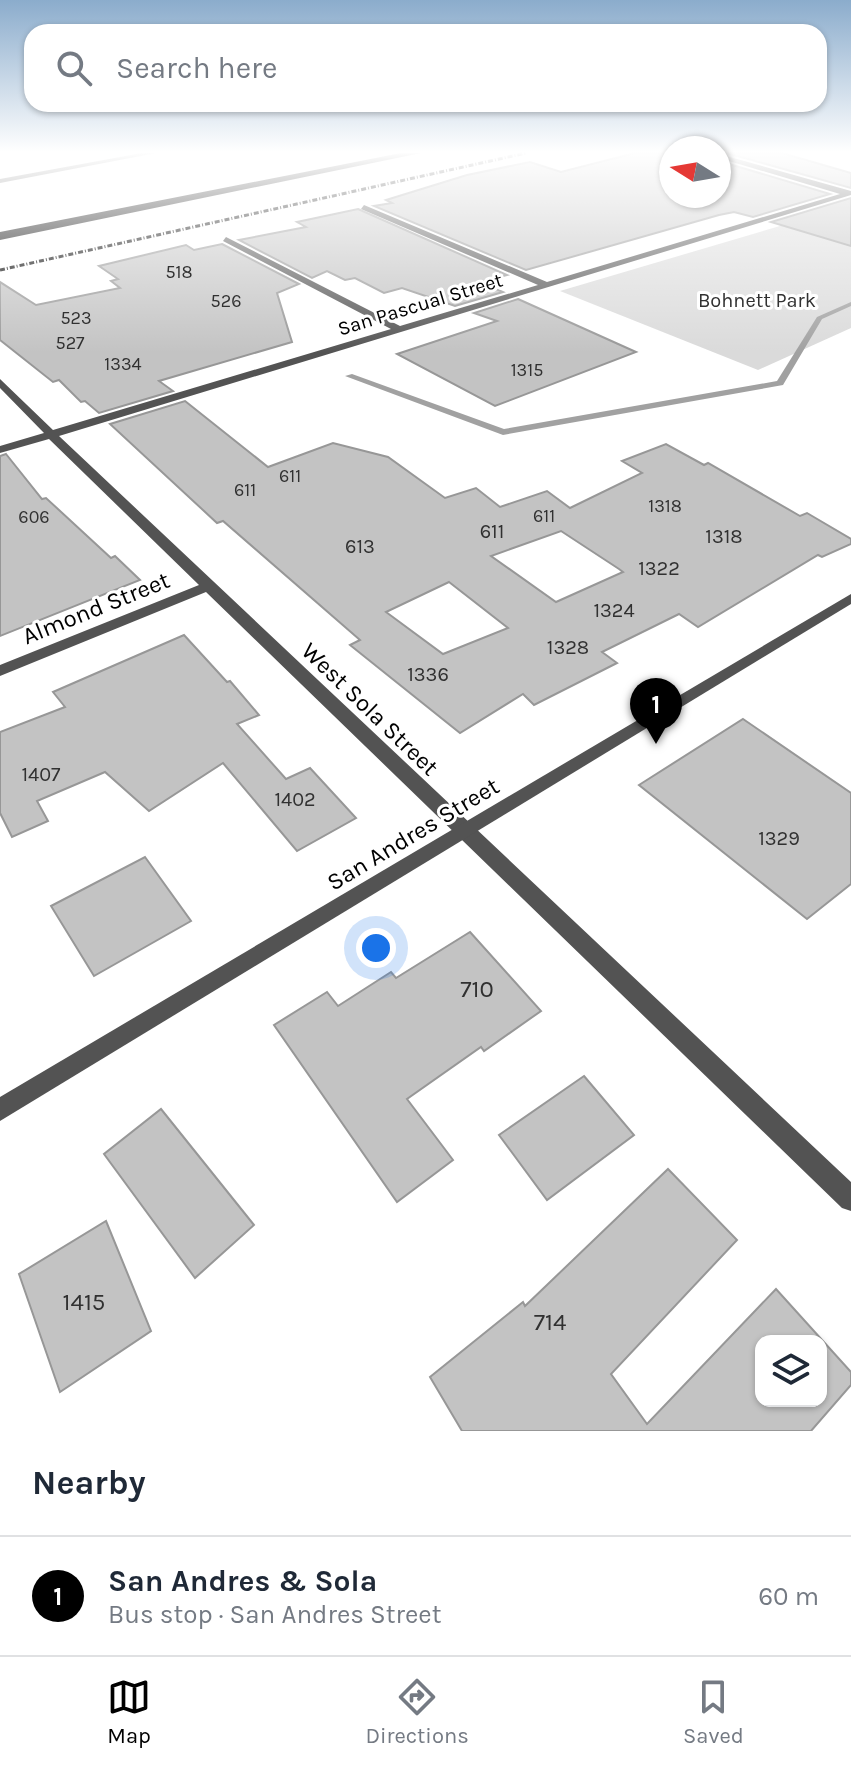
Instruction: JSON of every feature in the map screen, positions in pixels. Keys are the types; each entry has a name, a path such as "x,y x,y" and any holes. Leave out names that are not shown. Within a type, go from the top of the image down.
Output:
{"highway":[{"path":"0,236 81,220"}],"street":[{"path":"394,220 546,285"},
{"name":"San Pascual Street","path":"0,450 764,220"},
{"path":"226,239 399,329"},
{"name":"West Sola Street","path":"0,382 50,435 851,1199"},
{"name":"Almond Street","path":"0,671 208,586"},
{"name":"San Andres Street","path":"0,1110 851,598"}],"green space":[{"name":"Bohnett Park","path":"801,220 851,220 851,328 758,370 560,291"}],"building":[{"path":"382,220 507,275 480,282 503,292 455,306 402,288 384,293 355,278 345,280 327,271 312,278 239,240 306,227 297,222"},
{"path":"407,220 702,220 526,270"},
{"path":"851,220 851,246 771,222"},
{"path":"222,244 299,284 277,293 292,342 159,381 173,391 99,413 85,401 81,402 59,380 53,382 0,340 0,282 36,305 120,288 111,281 118,279 99,266 186,245 194,250"},
{"path":"518,299 636,352 495,406 397,354 497,321 474,313"},
{"path":"185,401 268,467 333,443 388,457 445,498 476,488 500,507 547,491 570,508 642,473 622,461 666,444 704,465 708,463 800,516 807,513 851,539 851,544 822,557 818,555 698,627 679,614 602,652 617,663 534,705 523,694 460,733 350,645 360,640 223,521 217,523 110,424","holes":["561,531 619,569 623,572 556,602 491,556","449,582 508,628 443,654 386,612"]},
{"path":"6,454 42,499 46,498 111,558 115,556 140,580 0,636 0,456"},
{"path":"184,635 259,715 237,724 286,779 310,768 356,818 297,851 223,763 149,811 105,772 37,801 48,821 12,837 0,813 0,732 65,707 53,692"},
{"path":"743,719 851,793 851,884 807,919 639,785"},
{"path":"145,857 191,921 94,976 51,906"},
{"path":"470,932 541,1011 484,1051 481,1047 407,1099 453,1160 397,1202 274,1025 327,992 338,1006 391,972 396,978"},
{"path":"584,1076 634,1135 547,1200 499,1135"},
{"path":"161,1109 254,1225 195,1278 104,1154"},
{"path":"668,1169 737,1240 611,1374 647,1424 776,1289 818,1335 755,1335 755,1407 827,1407 827,1345 851,1372 851,1385 811,1431 462,1431 430,1377 523,1302 525,1306"},
{"path":"106,1221 151,1331 60,1392 19,1274"}],"waterway":[{"path":"349,376 503,432 780,383 819,318 851,304"}],"railway":[{"path":"0,270 226,220"}],"place":[{"name":"San Andres & Sola","path":"656,744"}]}
